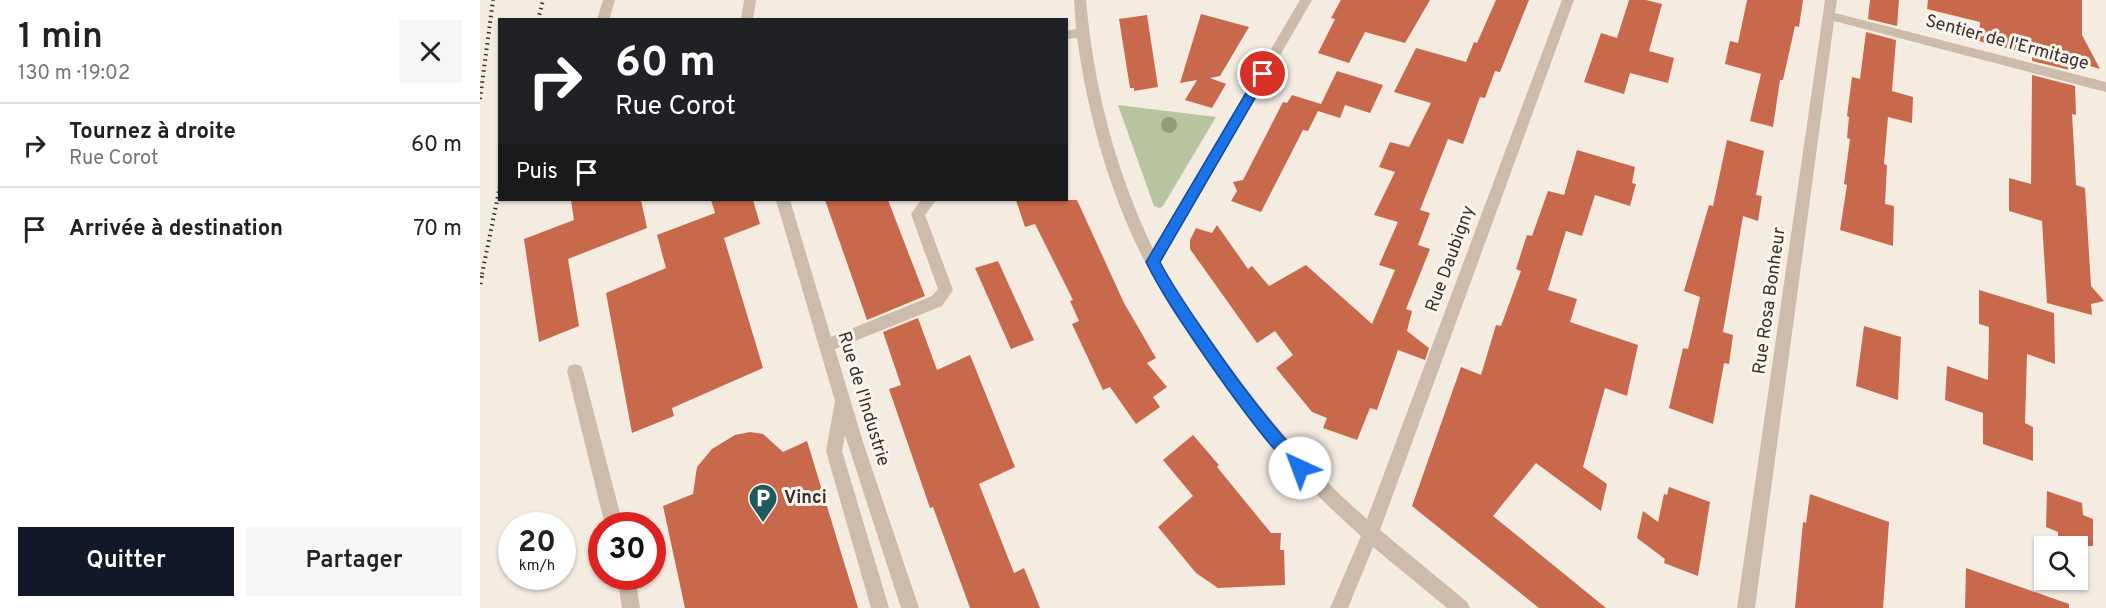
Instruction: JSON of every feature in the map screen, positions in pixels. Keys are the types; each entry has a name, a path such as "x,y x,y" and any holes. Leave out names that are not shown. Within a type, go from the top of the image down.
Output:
{"street":[{"path":"604,18 609,0"},
{"path":"747,18 750,0"},
{"path":"1080,0 1074,34 1105,150 1129,213 1167,290 1274,440 1314,482 1461,608"},
{"path":"1153,262 1306,0"},
{"name":"Rue Daubigny","path":"1339,608 1371,532 1568,0"},
{"name":"Rue Rosa Bonheur","path":"1746,608 1831,0"},
{"name":"Sentier de l'Ermitage","path":"1830,16 2106,87"},
{"name":"Rue de l'Industrie","path":"783,201 842,399 910,608"},
{"path":"826,346 937,301 946,290 918,214 928,201"},
{"path":"575,371 611,512"},
{"path":"842,399 834,451 880,608"},
{"path":"629,590 632,608"}],"green space":[{"path":"1118,105 1216,117 1160,208 1154,206"}],"building":[{"path":"1341,0 1430,0 1405,43 1365,32 1349,63 1318,53 1335,19 1331,18"},
{"path":"1496,0 1529,0 1500,72 1495,71 1485,98 1480,97 1463,144 1448,139 1420,210 1430,213 1418,245 1430,249 1406,309 1412,311 1407,331 1429,348 1425,360 1398,350 1377,410 1370,408 1357,440 1323,428 1327,418 1312,412 1276,368 1293,355 1275,331 1257,343 1190,249 1190,240 1196,228 1212,233 1217,225 1248,269 1252,266 1269,286 1306,265 1372,324 1395,270 1379,265 1398,222 1374,215 1395,172 1379,167 1390,142 1409,147 1431,103 1394,92 1416,48 1466,62"},
{"path":"1629,0 1646,0 1662,4 1649,51 1674,58 1668,83 1630,73 1624,94 1584,82 1601,33 1617,38"},
{"path":"1747,0 1803,0 1799,27 1795,26 1783,80 1780,80 1773,127 1750,121 1761,74 1725,64 1730,41 1738,43"},
{"path":"1870,0 1899,0 1897,26 1868,19"},
{"path":"1928,0 2082,0 2082,35 2100,69 2073,61 2074,71 2032,61 2032,55 1979,41 1980,22 1927,9"},
{"path":"1201,14 1249,27 1220,76 1210,78 1226,84 1212,108 1185,100 1197,80 1180,83"},
{"path":"1147,15 1158,87 1134,91 1134,88 1130,88 1119,19"},
{"path":"1866,32 1896,40 1892,91 1913,97 1912,123 1888,117 1884,164 1887,165 1885,204 1894,206 1893,246 1840,230 1847,185 1844,184 1850,139 1847,138 1849,117 1847,116 1852,77 1860,79"},
{"path":"1337,71 1383,85 1370,113 1345,105 1340,118 1318,111 1308,131 1303,130 1261,212 1231,201 1237,191 1233,182 1243,180 1283,102 1287,103 1292,95 1321,104"},
{"path":"2032,75 2075,86 2076,115 2072,114 2076,185 2085,188 2091,286 2104,301 2091,304 2092,315 2047,303 2042,221 2009,211 2009,178 2031,184"},
{"path":"1727,140 1764,151 1756,195 1762,196 1758,221 1743,216 1723,332 1733,335 1729,364 1724,363 1713,424 1669,408 1683,348 1688,349 1700,297 1684,291 1709,205 1713,206"},
{"path":"1577,150 1635,167 1632,183 1636,184 1630,206 1595,195 1582,236 1566,231 1548,290 1577,299 1570,322 1638,345 1627,396 1605,388 1583,467 1607,484 1601,511 1536,463 1493,516 1606,608 1539,608 1412,506 1461,367 1481,375 1496,325 1501,326 1521,271 1516,269 1527,235 1532,236 1548,191 1564,195"},
{"path":"1077,200 1124,303 1156,358 1147,363 1167,387 1153,397 1160,407 1136,424 1110,387 1103,390 1072,324 1079,321 1070,301 1073,300 1035,224 1025,227 1016,201"},
{"path":"571,201 641,201 647,228 568,259 579,326 539,342 524,239 574,220"},
{"path":"711,201 753,201 760,224 724,238 763,368 672,408 674,416 632,433 606,293 666,268 657,235 715,213"},
{"path":"825,201 888,201 925,296 867,320"},
{"path":"998,261 1034,340 1011,349 975,268"},
{"path":"1979,290 2054,313 2055,364 2027,354 2025,423 2033,427 2033,461 1983,444 1983,413 1945,400 1947,366 1988,380 1989,327 1979,324"},
{"path":"918,318 937,370 970,355 1015,467 979,484 1014,573 1024,568 1040,608 970,608 933,507 930,508 889,389 901,385 883,332"},
{"path":"1864,326 1901,337 1898,400 1856,386"},
{"name":"Vinci","path":"750,432 763,434 783,452 807,441 858,608 685,608 663,506 693,494 697,467 712,449 735,435"},
{"path":"1193,435 1271,533 1281,533 1280,550 1284,550 1285,585 1218,588 1196,573 1158,527 1193,496 1163,460"},
{"path":"1669,487 1710,502 1698,576 1664,563 1665,559 1637,538 1643,511 1658,522 1664,494 1667,495"},
{"path":"2047,491 2082,503 2083,515 2093,519 2093,546 2088,546 2088,536 2058,536 2058,532 2046,527"},
{"path":"1810,494 1889,522 1883,608 1795,608 1803,522 1806,523"},
{"path":"1966,568 2069,604 2069,608 1965,608"}],"railway":[{"path":"480,99 493,0"},
{"path":"538,18 543,0"},
{"path":"482,274 498,196"},
{"path":"480,284 482,273"}],"place":[{"name":"Vinci","path":"763,524"}],"route":[{"path":"1263,74 1153,262 1167,290 1227,377 1274,440 1300,468"}]}
